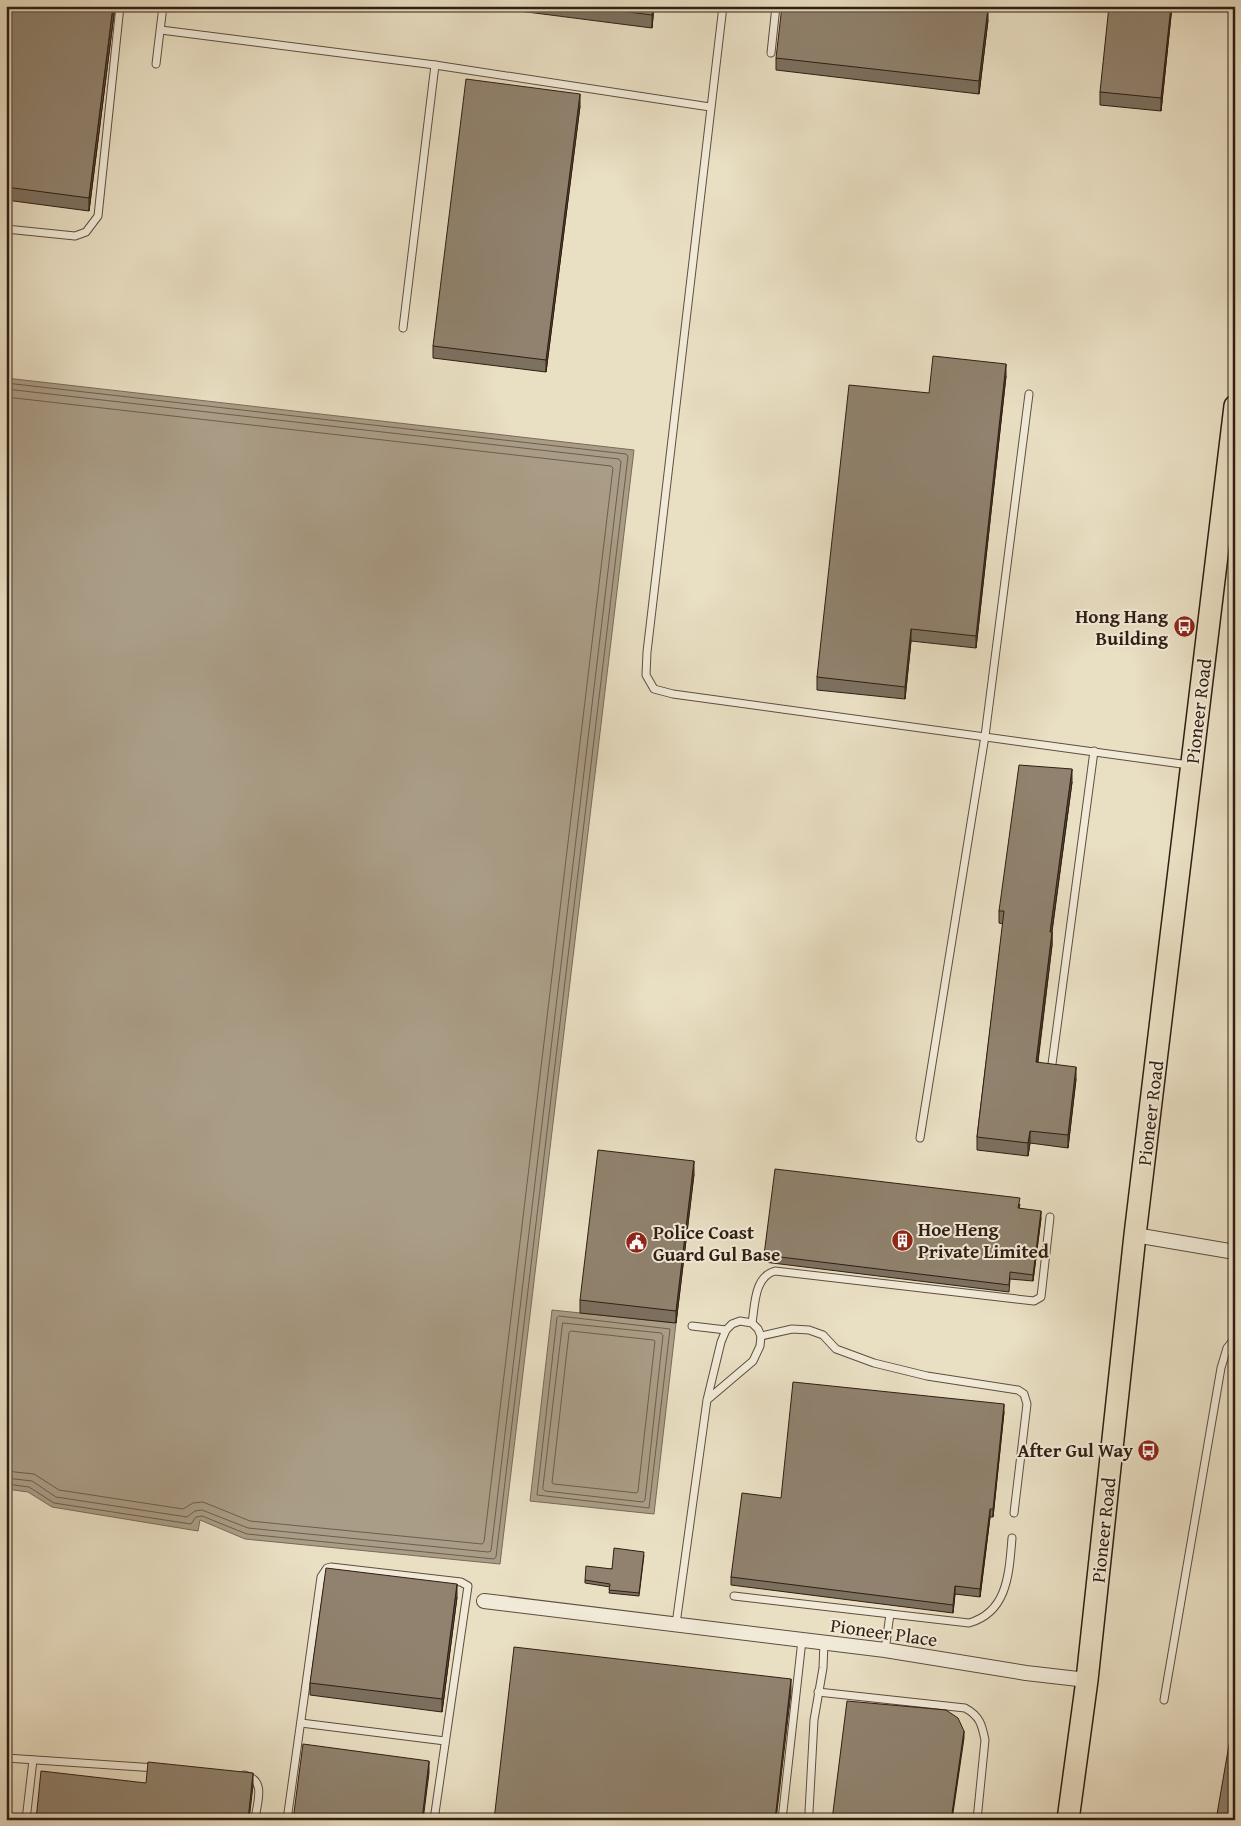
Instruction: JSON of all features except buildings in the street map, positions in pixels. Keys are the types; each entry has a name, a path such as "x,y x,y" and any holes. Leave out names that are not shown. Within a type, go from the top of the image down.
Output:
{"main road":[{"name":"Pioneer Road","path":"1068,1820 1086,1680 1134,1235 1235,406"}],"street":[{"path":"1134,1235 1235,1252"},
{"name":"Pioneer Place","path":"484,1601 885,1650 1026,1673 1086,1680"}],"lane":[{"path":"6,229 75,236 86,232 98,216 120,6"},
{"path":"156,64 163,6"},
{"path":"723,6 647,652 646,675 654,689 673,694 1191,765"},
{"path":"771,53 776,6"},
{"path":"161,30 435,65 710,107"},
{"path":"403,328 435,65"},
{"path":"920,1138 985,736 1029,394"},
{"path":"1052,1064 1094,751"},
{"path":"752,1323 760,1283 768,1273 775,1271 1024,1300 1039,1300 1041,1297 1050,1217"},
{"path":"676,1624 707,1400 721,1342 726,1330 732,1324 740,1321 752,1323 758,1329 761,1336 760,1346 753,1361 707,1400"},
{"path":"692,1326 726,1330"},
{"path":"761,1336 792,1329 809,1330 823,1335 836,1349 874,1363 927,1376 1018,1390 1024,1394 1027,1404 1014,1513"},
{"path":"1164,1700 1222,1368 1228,1348 1235,1338"},
{"path":"734,1596 969,1623 980,1620 1002,1598 1010,1567 1012,1538"},
{"path":"286,1820 321,1577 327,1568 331,1567 462,1582 468,1586 468,1598 434,1820"},
{"path":"468,1598 484,1601"},
{"path":"885,1650 890,1614"},
{"path":"782,1820 802,1640"},
{"path":"809,1812 814,1720 823,1668 824,1642"},
{"path":"818,1692 966,1708 976,1714 983,1729 985,1740 978,1820"},
{"path":"301,1723 445,1741"},
{"path":"6,1758 168,1769"},
{"path":"26,1820 33,1760"},
{"path":"236,1774 254,1778 258,1781 256,1820"}],"water":[{"path":"6,378 634,450 500,1564 245,1539 200,1520 198,1531 52,1507 28,1492 6,1489"},
{"path":"552,1310 676,1323 654,1514 530,1501"}],"place":[{"name":"Hong Hang Building","path":"1184,627"},
{"name":"Hoe Heng Private Limited","path":"902,1240"},
{"name":"Police Coast Guard Gul Base","path":"637,1243"},
{"name":"After Gul Way","path":"1149,1450"}]}
